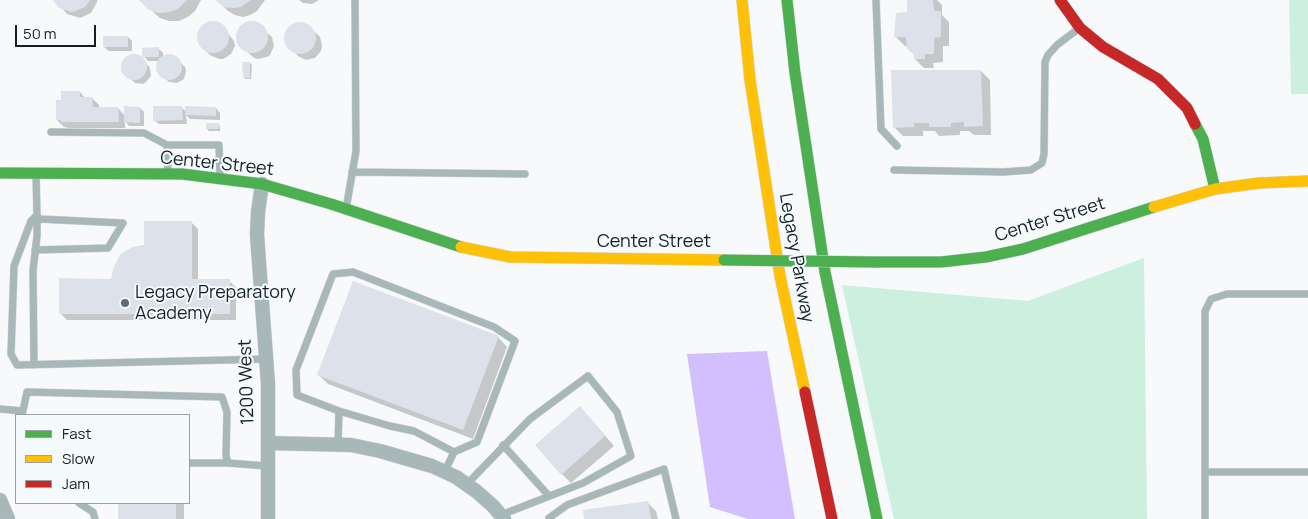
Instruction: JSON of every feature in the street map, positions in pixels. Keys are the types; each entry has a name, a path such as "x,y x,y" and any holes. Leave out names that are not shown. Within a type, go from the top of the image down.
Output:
{"main road":[{"name":"Legacy Parkway","path":"742,0 750,80 780,276 832,519"},
{"name":"Legacy Parkway","path":"788,0 796,73 825,272 877,519"},
{"path":"1060,0 1080,28 1103,47 1158,79 1187,108 1203,139 1216,189"},
{"name":"Center Street","path":"0,173 168,174 220,178 262,184 301,194 456,246 510,257 874,262 948,261 993,255 1023,249 1162,204 1216,189 1259,184 1308,182"}],"street":[{"name":"1200 West","path":"262,184 258,206 258,235 267,359 268,519"},
{"path":"268,443 338,445 380,451 432,466 467,484 485,498 502,517"},
{"path":"0,500 8,519"}],"lane":[{"path":"346,209 356,151 355,0"},
{"path":"876,0 881,129 897,146"},
{"path":"894,170 1003,172 1031,170 1042,164 1044,154 1045,62 1048,55 1057,45 1080,28"},
{"path":"51,132 144,133 167,145 219,145 220,178"},
{"path":"167,145 168,174"},
{"path":"352,172 525,174"},
{"path":"34,365 33,271 37,215 36,173"},
{"path":"35,250 108,248 123,223 45,220 37,215"},
{"path":"37,215 31,220 14,266 11,354 17,364 267,359"},
{"path":"444,471 454,452 477,442 515,341 494,327 353,272 333,274 296,370 297,395 339,411 414,431 454,452"},
{"path":"1205,519 1205,311 1211,299 1226,294 1308,294"},
{"path":"467,484 530,419 588,376 617,412 631,456 583,483 502,517"},
{"path":"0,409 22,413 26,392 222,397 227,412 226,456 228,463"},
{"path":"338,445 339,411"},
{"path":"503,445 549,496"},
{"path":"190,463 267,466"},
{"path":"549,519 567,505 664,469 676,519"},
{"path":"1205,472 1308,472"},
{"path":"81,504 93,512 95,519"}],"green space":[{"path":"1289,0 1308,0 1308,94 1291,94"},
{"path":"1144,258 1147,519 894,519 842,285 1028,301"}],"shaded area":[{"path":"767,351 795,519 748,519 710,507 687,354"}],"building":[{"path":"53,0 90,0 85,7 72,12 59,8"},
{"path":"139,0 187,0 178,9 159,13 149,10"},
{"path":"215,0 251,0 241,7 233,8 224,7"},
{"path":"907,0 933,0 934,11 941,11 941,37 934,38 934,54 925,54 925,59 914,59 914,55 907,49 906,37 894,37 896,13 907,12"},
{"path":"213,21 224,26 229,37 224,48 213,53 202,48 197,37 202,26"},
{"path":"252,21 263,26 268,37 263,48 252,53 241,48 236,37 241,26"},
{"path":"300,22 311,27 316,38 311,49 300,54 289,49 284,38 289,27"},
{"path":"103,36 128,36 128,47 103,47"},
{"path":"159,47 159,57 142,57 142,48"},
{"path":"134,54 143,58 147,67 143,76 134,80 125,76 121,67 125,58"},
{"path":"169,54 178,58 182,67 178,76 169,80 160,76 156,67 160,58"},
{"path":"242,62 250,62 250,78 243,77"},
{"path":"891,70 981,70 983,126 964,127 964,122 951,123 951,127 929,127 929,123 914,123 914,127 893,128"},
{"path":"61,91 80,91 80,97 92,97 93,107 118,107 119,122 61,122 61,120 56,120 56,100 61,100"},
{"path":"124,106 140,107 140,123 124,122"},
{"path":"153,106 182,106 183,120 153,121"},
{"path":"185,106 216,107 216,116 185,115"},
{"path":"206,123 219,123 219,129 206,129"},
{"name":"Legacy Preparatory Academy","path":"144,221 192,221 192,279 230,279 230,314 59,314 59,278 111,279 114,266 121,254 132,247 144,245"},
{"path":"353,281 499,336 463,430 317,375"},
{"path":"580,406 605,436 561,475 535,445"},
{"path":"648,501 651,519 584,519 583,510"},
{"path":"118,504 176,504 176,519 118,519"}],"traffic: fast":[{"path":"787,0 795,73 825,272 877,519"},
{"path":"1195,124 1203,139 1215,189"},
{"path":"0,173 182,174 262,184 331,204 461,247"},
{"path":"874,262 941,262 986,257 1023,249 1154,207"},
{"path":"724,260 874,262"}],"traffic: slow":[{"path":"742,0 750,80 780,276 805,392"},
{"path":"1154,207 1215,189 1259,183 1308,181"},
{"path":"461,247 510,257 724,260"}],"traffic: jam":[{"path":"1060,0 1080,28 1103,47 1158,79 1187,108 1195,124"},
{"path":"805,392 832,519"}],"place":[{"name":"Legacy Preparatory Academy","path":"125,303"}]}
